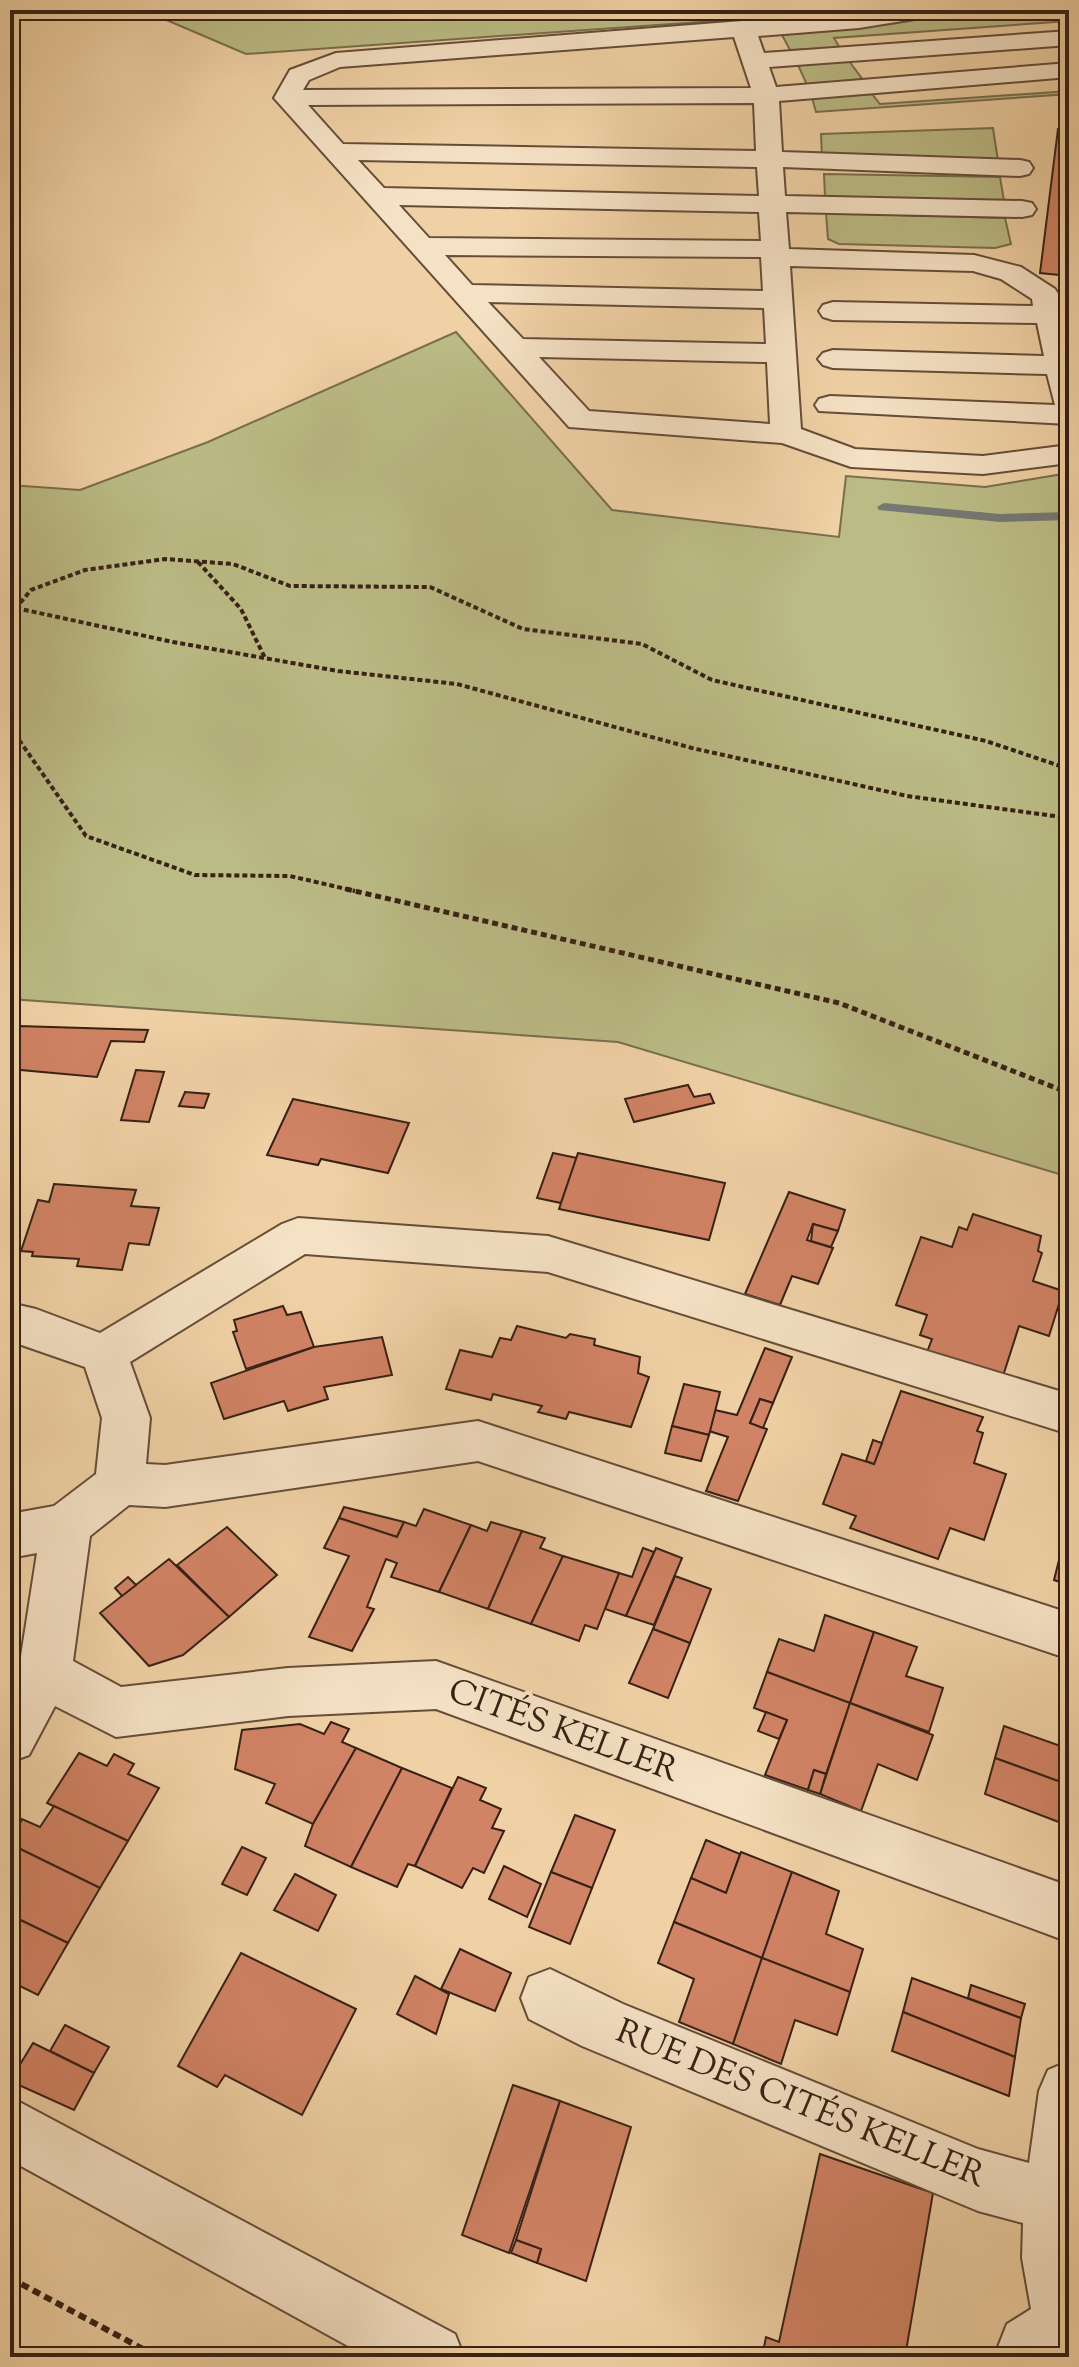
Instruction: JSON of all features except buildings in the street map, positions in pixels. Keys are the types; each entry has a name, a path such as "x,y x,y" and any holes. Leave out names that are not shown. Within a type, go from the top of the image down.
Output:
{"street":[{"path":"552,59 714,56 859,21 927,10"},
{"path":"287,98 299,75 336,60 1069,38"},
{"path":"751,49 766,95 786,434"},
{"path":"287,98 766,95 1069,70"},
{"path":"287,98 580,420 786,434 851,458 983,465 1069,454"},
{"path":"336,152 770,159 1020,168"},
{"path":"376,196 1022,209"},
{"path":"422,246 775,253 974,263 1011,273 1045,295 1069,404"},
{"path":"465,293 778,300"},
{"path":"833,311 1050,315"},
{"path":"515,348 781,353"},
{"path":"833,359 1060,365"},
{"path":"830,405 1069,415"},
{"path":"104,1354 298,1236 548,1254 1069,1414"},
{"path":"10,1322 36,1328 104,1354"},
{"path":"104,1354 126,1418 120,1484"},
{"path":"10,1536 66,1525 120,1484 165,1486 478,1441 1069,1636"},
{"path":"10,1737 45,1673 66,1525"},
{"name":"CITÉS KELLER","path":"45,1673 116,1712 288,1692 436,1685 1069,1914"},
{"name":"RUE DES CITÉS KELLER","path":"550,1998 603,2025 978,2180 1054,2201"},
{"path":"1053,2334 1054,2201 1069,2091"},
{"path":"10,2127 432,2357"}],"path":[{"path":"10,615 31,590 85,570 165,559 233,564 290,586 430,587 523,629 642,644 712,680 986,741 1069,769"},
{"path":"198,561 241,609 266,658"},
{"path":"16,608 173,642 338,671 457,684 692,748 907,796 1069,818"},
{"path":"10,727 86,836 195,875 290,876 839,1003 1069,1093"},
{"path":"10,2278 158,2357"}],"green space":[{"path":"143,10 869,10 246,54"},
{"path":"952,10 1069,10 1069,21 834,38 840,48 790,50 782,35 889,24"},
{"path":"849,61 863,80 807,85 798,65"},
{"path":"1069,91 1069,94 816,112 812,98 872,94 880,104"},
{"path":"993,128 998,161 822,157 821,134"},
{"path":"824,174 1000,177 1004,201 825,197"},
{"path":"826,213 1005,218 1011,244 995,248 839,244 828,239"},
{"path":"456,332 612,510 839,537 846,476 985,487 1069,473 1069,1177 618,1042 10,999 10,485 80,490 208,442"}],"waterway":[{"path":"884,507 1000,518 1069,516"}]}
